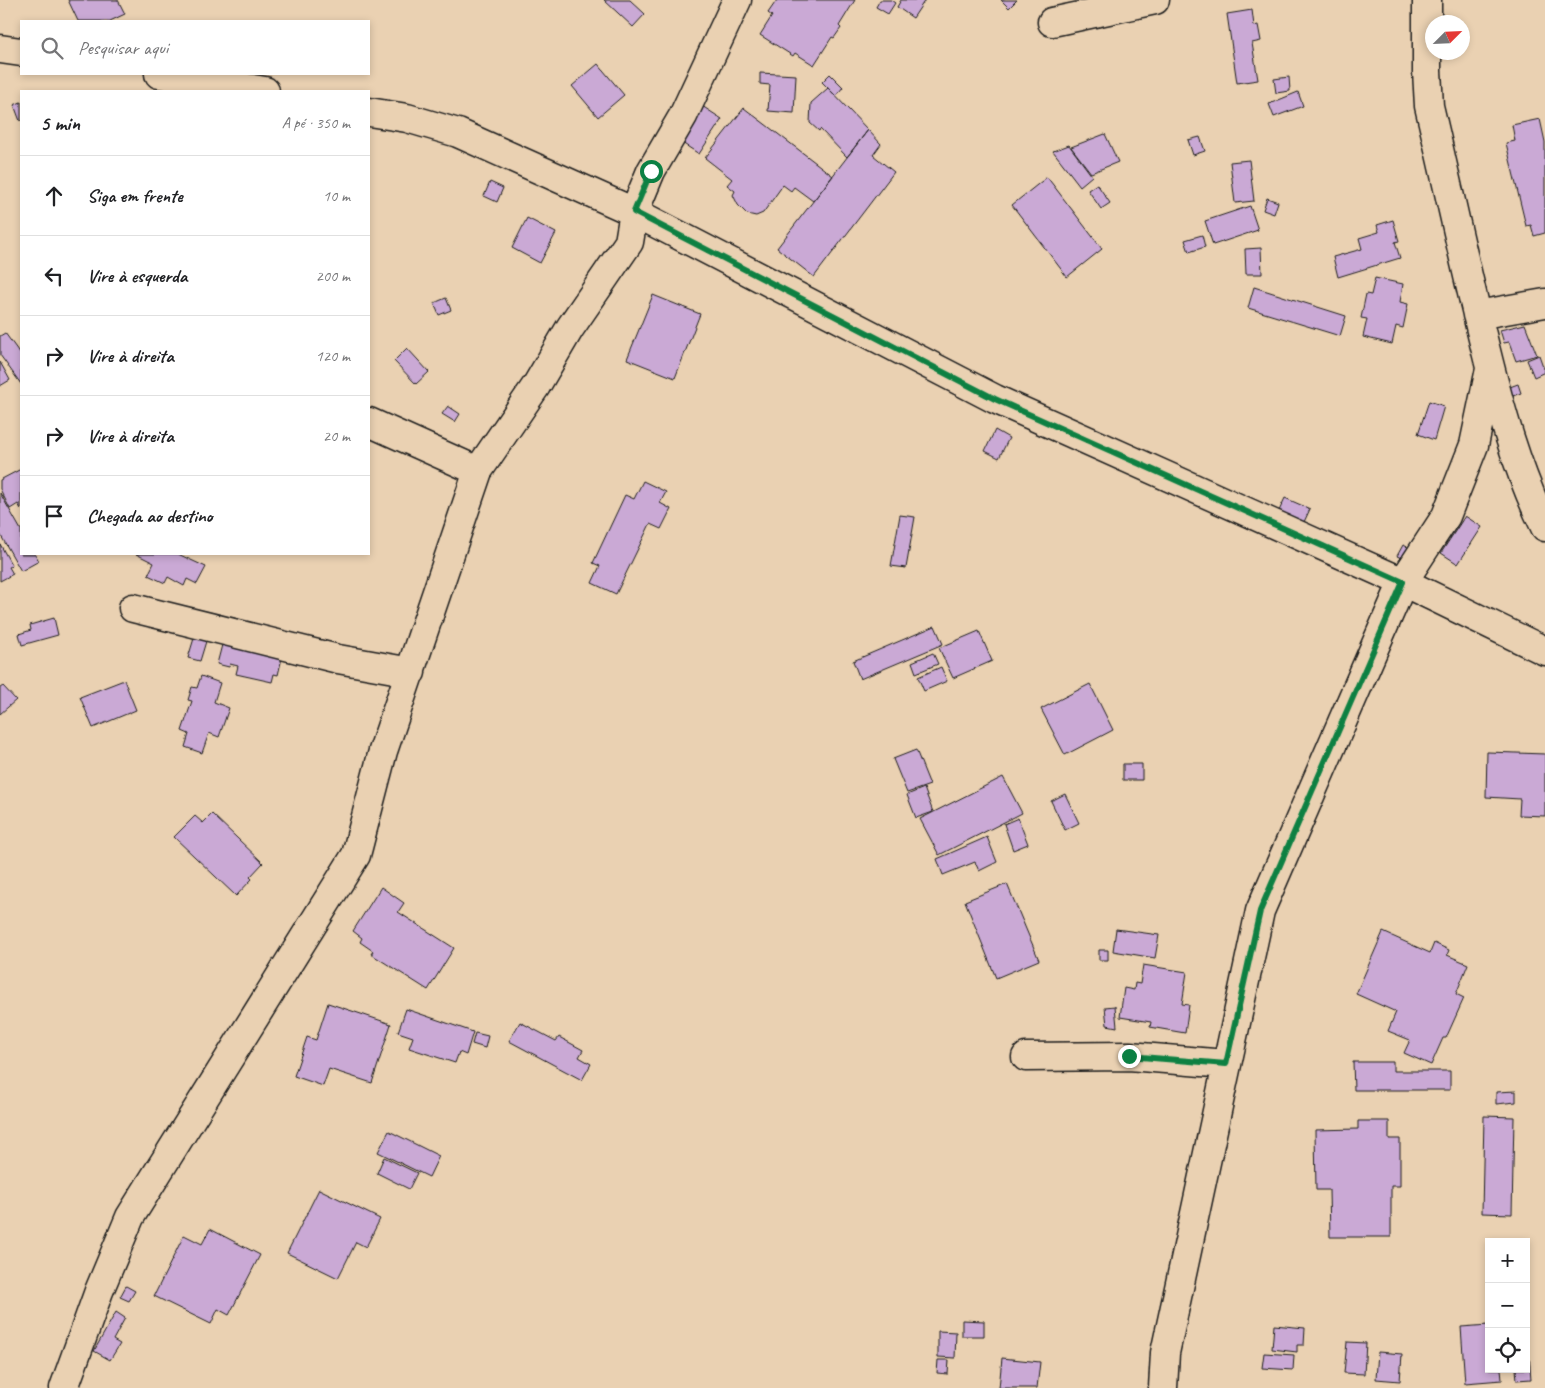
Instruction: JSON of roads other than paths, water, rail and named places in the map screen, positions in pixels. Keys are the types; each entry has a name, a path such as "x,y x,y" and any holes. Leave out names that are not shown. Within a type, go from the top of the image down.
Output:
{"street":[{"path":"64,1388 99,1291 130,1217 356,855 383,751 478,471 536,386 570,328 629,242 634,212 651,171 683,116 737,0"},
{"path":"1052,22 1155,0"},
{"path":"1427,0 1427,71 1430,106 1477,315 1502,415 1536,508 1545,527"},
{"path":"0,49 20,52"},
{"path":"165,75 259,90"},
{"path":"370,112 407,118 458,133 634,212 995,399 1403,582 1545,651"},
{"path":"1477,315 1545,302"},
{"path":"1163,1388 1165,1353 1260,911 1403,582 1446,516 1474,445 1490,369"},
{"path":"370,422 478,471"},
{"path":"133,608 338,659 411,672"},
{"path":"1026,1057 1129,1056 1226,1064"}]}
